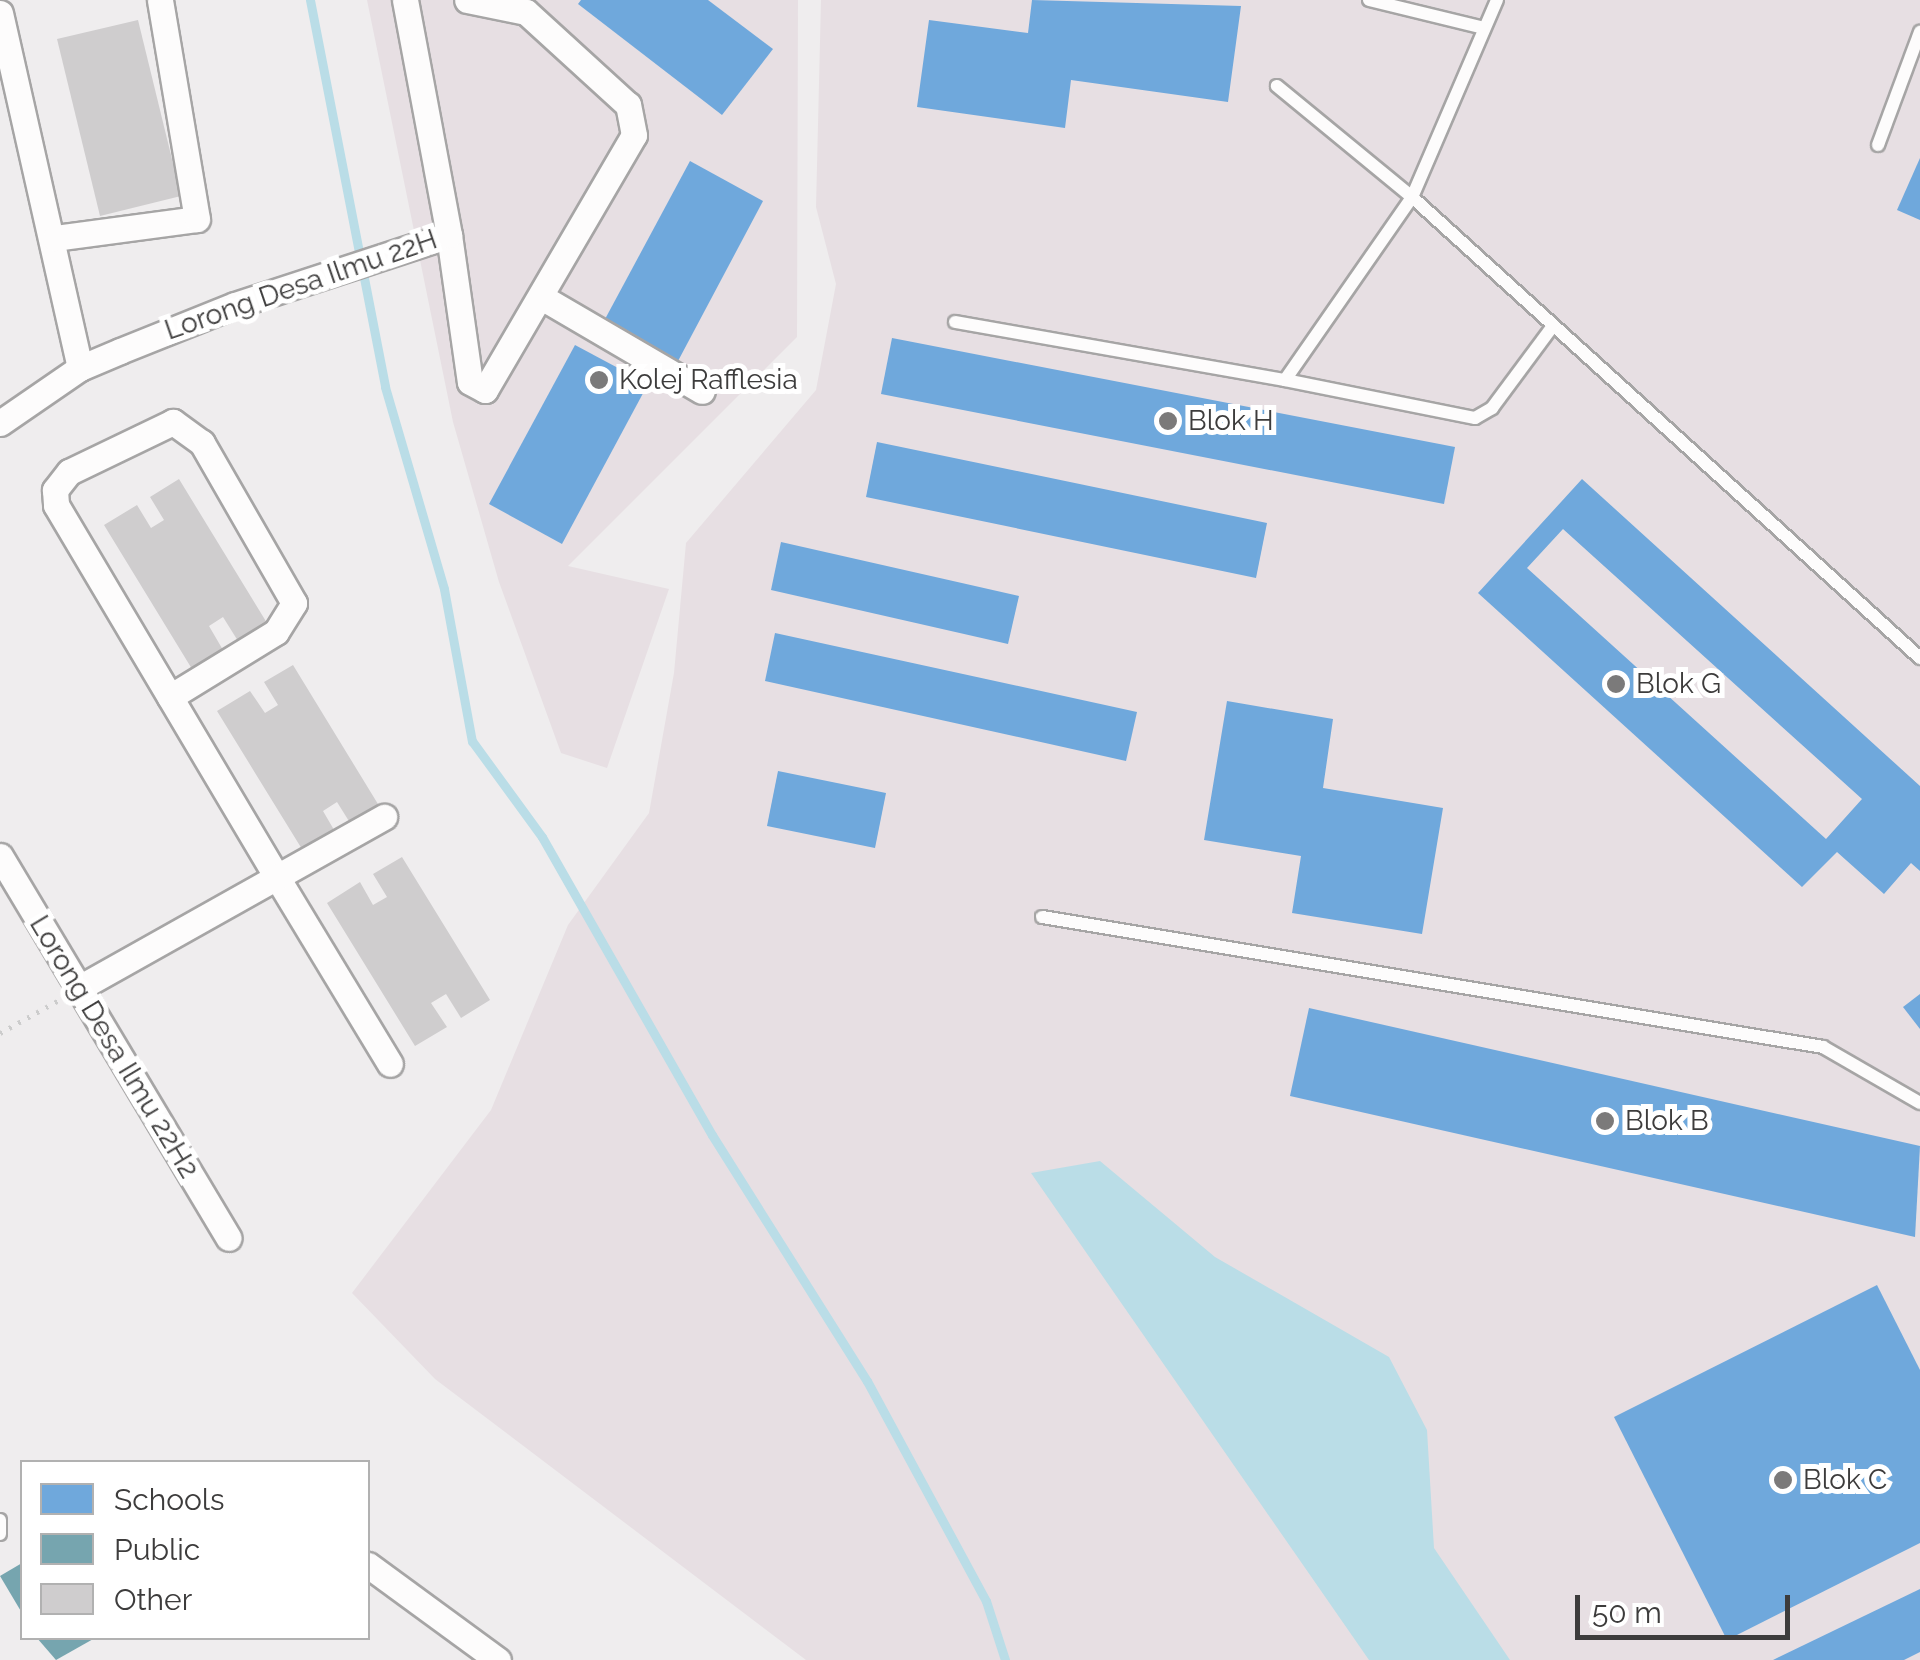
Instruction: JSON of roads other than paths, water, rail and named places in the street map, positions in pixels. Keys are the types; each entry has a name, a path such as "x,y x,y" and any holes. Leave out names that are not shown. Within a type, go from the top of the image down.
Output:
{"street":[{"path":"55,238 197,218 160,0"},
{"name":"Lorong Desa Ilmu 22H","path":"0,423 80,368 284,288 367,265 449,235 405,0"},
{"path":"449,235 472,385 490,389 632,142 634,123 623,99 531,6 467,0"},
{"path":"0,13 55,238 80,368"},
{"path":"543,298 702,391"},
{"path":"170,697 276,632 294,604 202,443 172,422 69,472 54,498 170,697 278,879 390,1064"},
{"path":"79,988 384,817"},
{"name":"Lorong Desa Ilmu 22H2","path":"0,856 229,1238"},
{"path":"370,1566 498,1660"}],"lane":[{"path":"1369,0 1484,28"},
{"path":"1286,380 1412,197 1497,0"},
{"path":"1878,145 1920,32"},
{"path":"1277,86 1412,197 1920,658"},
{"path":"955,322 1286,380 1475,418 1492,408 1553,326"},
{"path":"1042,917 1823,1047 1920,1103"},
{"path":"0,1520 0,1534"}],"water":[{"path":"1100,1161 1215,1257 1389,1357 1427,1430 1434,1548 1510,1660 1369,1660 1031,1173"}],"waterway":[{"path":"310,0 385,387 444,589 472,741 542,837 712,1135 867,1381 986,1601 1005,1660"}],"place":[{"name":"Kolej Rafflesia","path":"599,380"},
{"name":"Blok H","path":"1168,421"},
{"name":"Blok G","path":"1616,684"},
{"name":"Blok B","path":"1605,1121"},
{"name":"Blok C","path":"1783,1480"}]}
